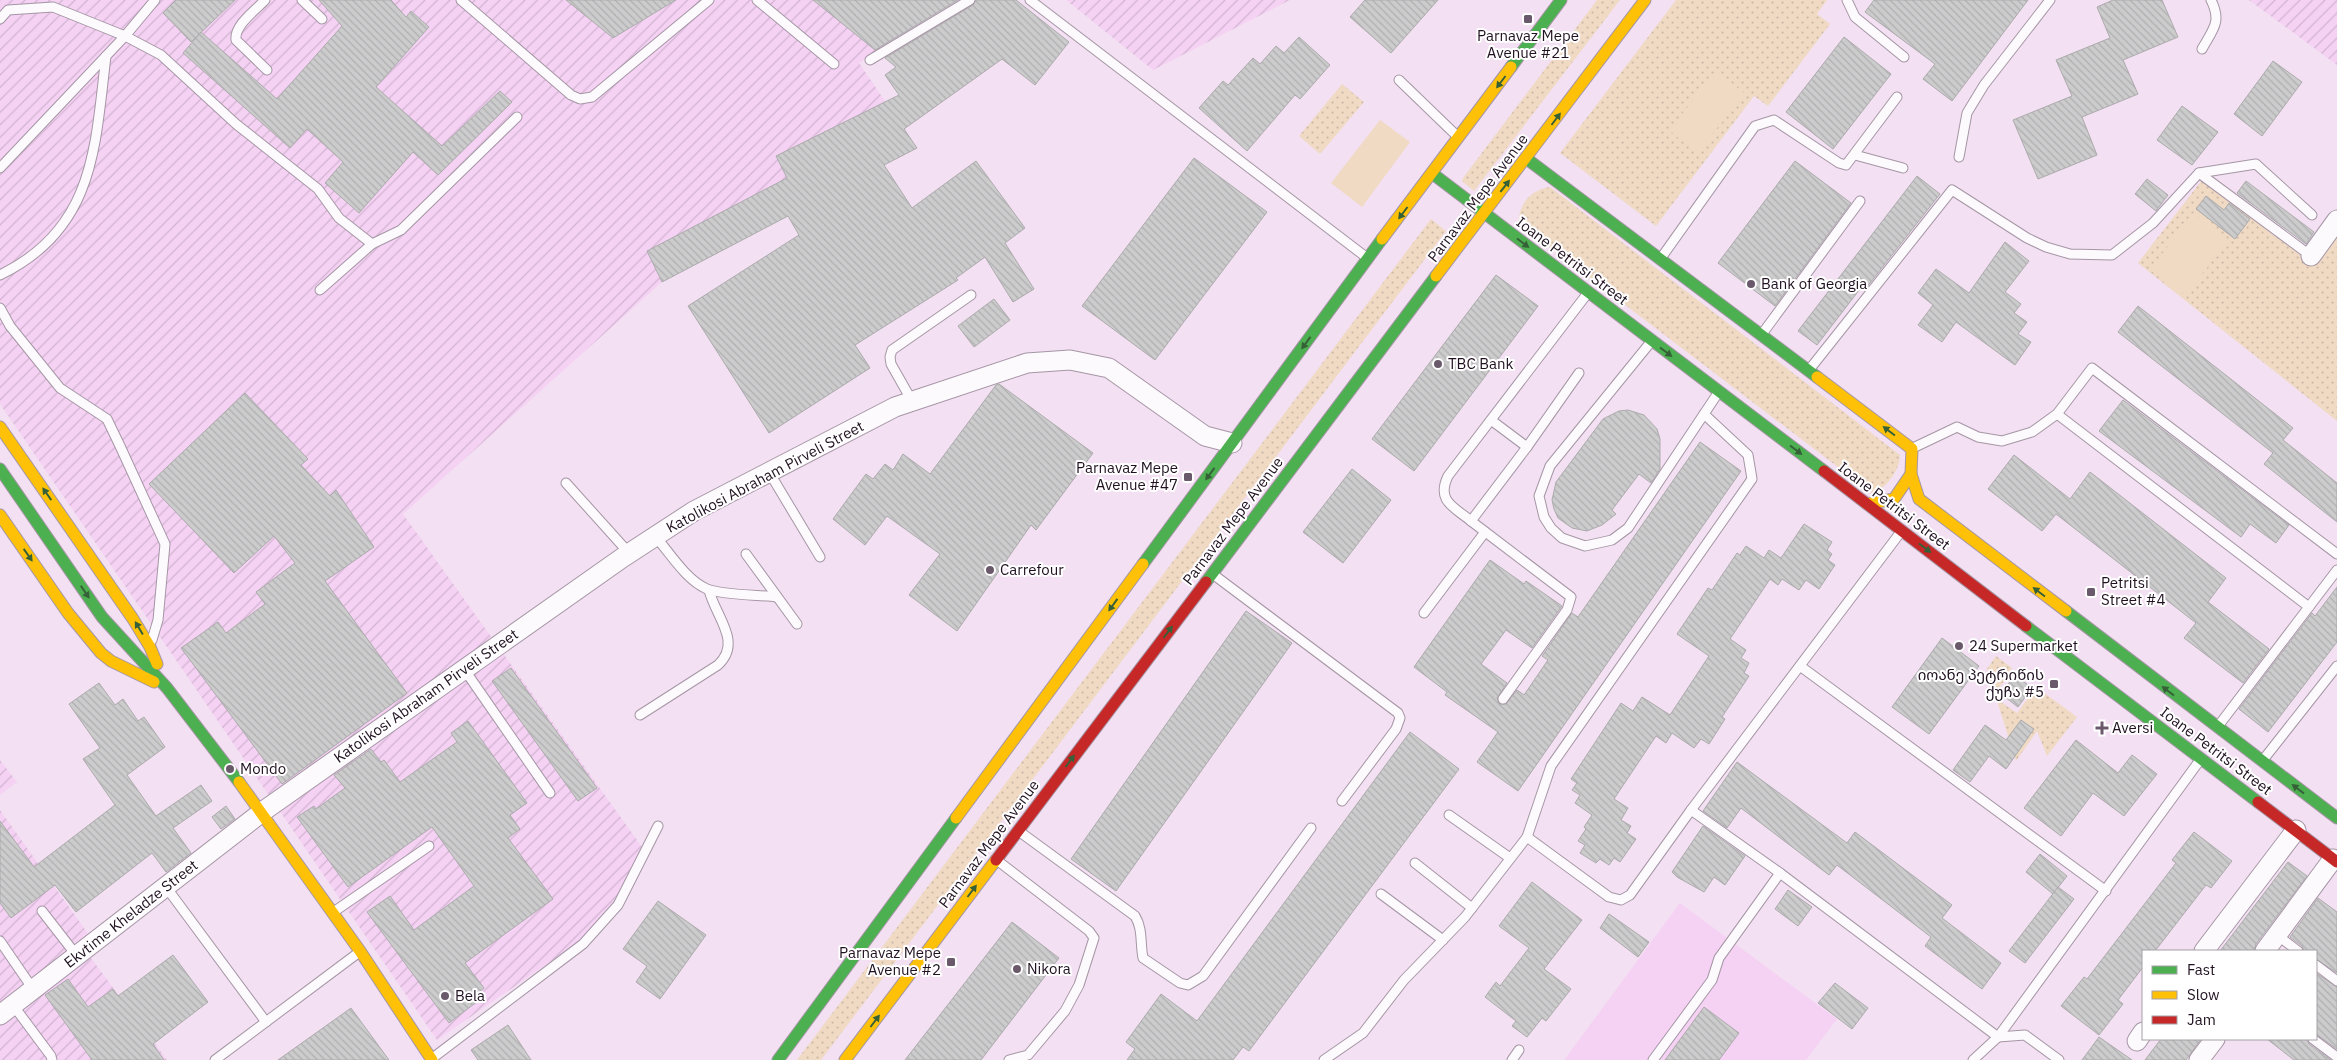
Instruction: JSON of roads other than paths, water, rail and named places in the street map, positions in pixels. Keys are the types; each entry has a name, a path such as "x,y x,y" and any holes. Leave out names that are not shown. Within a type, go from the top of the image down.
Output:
{"main road":[{"path":"778,1060 1368,258 1433,174 1561,0"},
{"name":"Parnavaz Mepe Avenue","path":"845,1060 1527,159 1645,0"},
{"path":"1527,159 1661,258 1912,449"},
{"name":"Ioane Petritsi Street","path":"1433,174 1902,531 2189,744 2201,758 2335,860"},
{"path":"0,427 133,619 150,647 167,688"},
{"name":"Ioane Petritsi Street","path":"1912,449 1911,474 1919,499 2204,723 2217,728 2337,818"},
{"path":"0,469 102,617 167,688 262,812 360,951 432,1060"},
{"path":"1867,504 1894,499 1911,474"},
{"path":"0,515 68,613 101,653 111,661 167,688"}],"street":[{"path":"2311,256 2330,245 2337,220"},
{"name":"Katolikosi Abraham Pirveli Street","path":"262,812 629,553 694,511 895,407 1027,363 1070,360 1109,368 1205,436 1232,443"},
{"name":"Ekvtime Kheladze Street","path":"7,1010 262,812"},
{"path":"2205,950 2296,830"},
{"path":"2267,950 2335,860"},
{"path":"2199,1060 2214,1040"}],"lane":[{"path":"6,0 8,10"},
{"path":"0,168 125,36 155,0"},
{"path":"265,0 243,23 236,36 236,40 267,70"},
{"path":"302,0 322,19"},
{"path":"461,0 571,95 580,99 592,97 709,0"},
{"path":"757,0 834,64"},
{"path":"870,60 970,0"},
{"path":"1030,0 1368,258"},
{"path":"1847,0 1855,17 1904,57"},
{"path":"1959,157 1967,113 1984,85 2050,0"},
{"path":"2202,49 2215,24 2217,13 2211,0"},
{"path":"0,19 8,10 53,7 125,36 161,55 236,124 318,189 339,218 372,244"},
{"path":"0,275 40,248 65,222 85,184 95,147 106,56"},
{"path":"1399,80 1459,138"},
{"path":"1661,258 1755,126 1774,120 1843,165 1849,163 1896,97"},
{"path":"320,290 372,244 401,230 517,117"},
{"path":"1855,155 1904,168"},
{"path":"1809,371 1952,190 2027,238 2046,247 2070,254 2112,255 2153,223 2199,173 2256,164 2312,215"},
{"path":"2199,173 2311,256"},
{"path":"1762,335 1860,201"},
{"path":"1503,699 1567,610 1571,597 1446,501 1443,493 1444,485 1448,476 1588,292"},
{"path":"912,401 892,364 890,357 892,350 972,295"},
{"path":"0,308 10,326 60,388 107,419 165,544 158,620 150,647"},
{"path":"1652,340 1550,466 1539,496 1544,517 1551,528 1562,538 1585,546 1612,540 1628,528 1719,392"},
{"path":"1912,449 1957,427 1978,437 2002,440 2032,432 2057,414 2092,368 2337,554"},
{"path":"1471,521 1527,447 1579,373"},
{"path":"1324,1060 1363,1033 1404,980 1472,908 1527,837 1551,766 1752,479 1748,455 1704,414"},
{"path":"2057,414 2309,607"},
{"path":"1491,420 1527,447"},
{"path":"769,472 820,557"},
{"path":"566,484 629,553"},
{"path":"1527,837 1610,898 1621,900 1630,896 1691,810 1902,531"},
{"path":"1424,612 1485,532"},
{"path":"655,536 686,572 698,584 709,590 777,597"},
{"path":"746,554 797,624"},
{"path":"2217,728 2337,570"},
{"path":"1212,574 1398,713 1400,718 1396,729 1342,801"},
{"path":"640,715 726,658 730,646 728,635 712,601 709,590"},
{"path":"1800,666 2106,891"},
{"path":"2263,761 2337,666"},
{"path":"464,669 550,793"},
{"path":"1973,1060 1998,1038 2201,758"},
{"path":"1691,810 1780,874 1998,1038 2025,1035 2059,1060"},
{"path":"1449,815 1510,858"},
{"path":"432,1060 583,944 618,905 658,826"},
{"path":"1017,831 1135,916 1141,925 1141,948 1144,958 1180,983 1188,985 1203,976 1311,828"},
{"path":"332,913 429,846"},
{"path":"996,860 1089,930 1094,938 1079,985 1064,1011 1028,1055 1009,1060"},
{"path":"1415,863 1472,908"},
{"path":"1653,1060 1712,980 1719,958 1780,874"},
{"path":"166,887 266,1022"},
{"path":"1381,894 1443,940"},
{"path":"42,911 77,956"},
{"path":"2278,935 2297,950"},
{"path":"0,941 33,990"},
{"path":"215,1060 360,951"},
{"path":"2317,966 2337,981"},
{"path":"7,1010 51,1056 52,1060"},
{"path":"2314,1040 2337,1058"},
{"path":"1512,1060 1520,1050"}],"place":[{"name":"Parnavaz Mepe Avenue #21","path":"1528,19"},
{"name":"Bank of Georgia","path":"1751,284"},
{"name":"TBC Bank","path":"1438,364"},
{"name":"Parnavaz Mepe Avenue #47","path":"1188,477"},
{"name":"Carrefour","path":"990,570"},
{"name":"Petritsi Street #4","path":"2091,592"},
{"name":"24 Supermarket","path":"1959,646"},
{"name":"იოანე პეტრიწის ქუჩა #5","path":"2054,684"},
{"name":"Aversi","path":"2102,728"},
{"name":"Mondo","path":"230,769"},
{"name":"Parnavaz Mepe Avenue #2","path":"951,962"},
{"name":"Nikora","path":"1017,969"},
{"name":"Bela","path":"445,996"}]}
